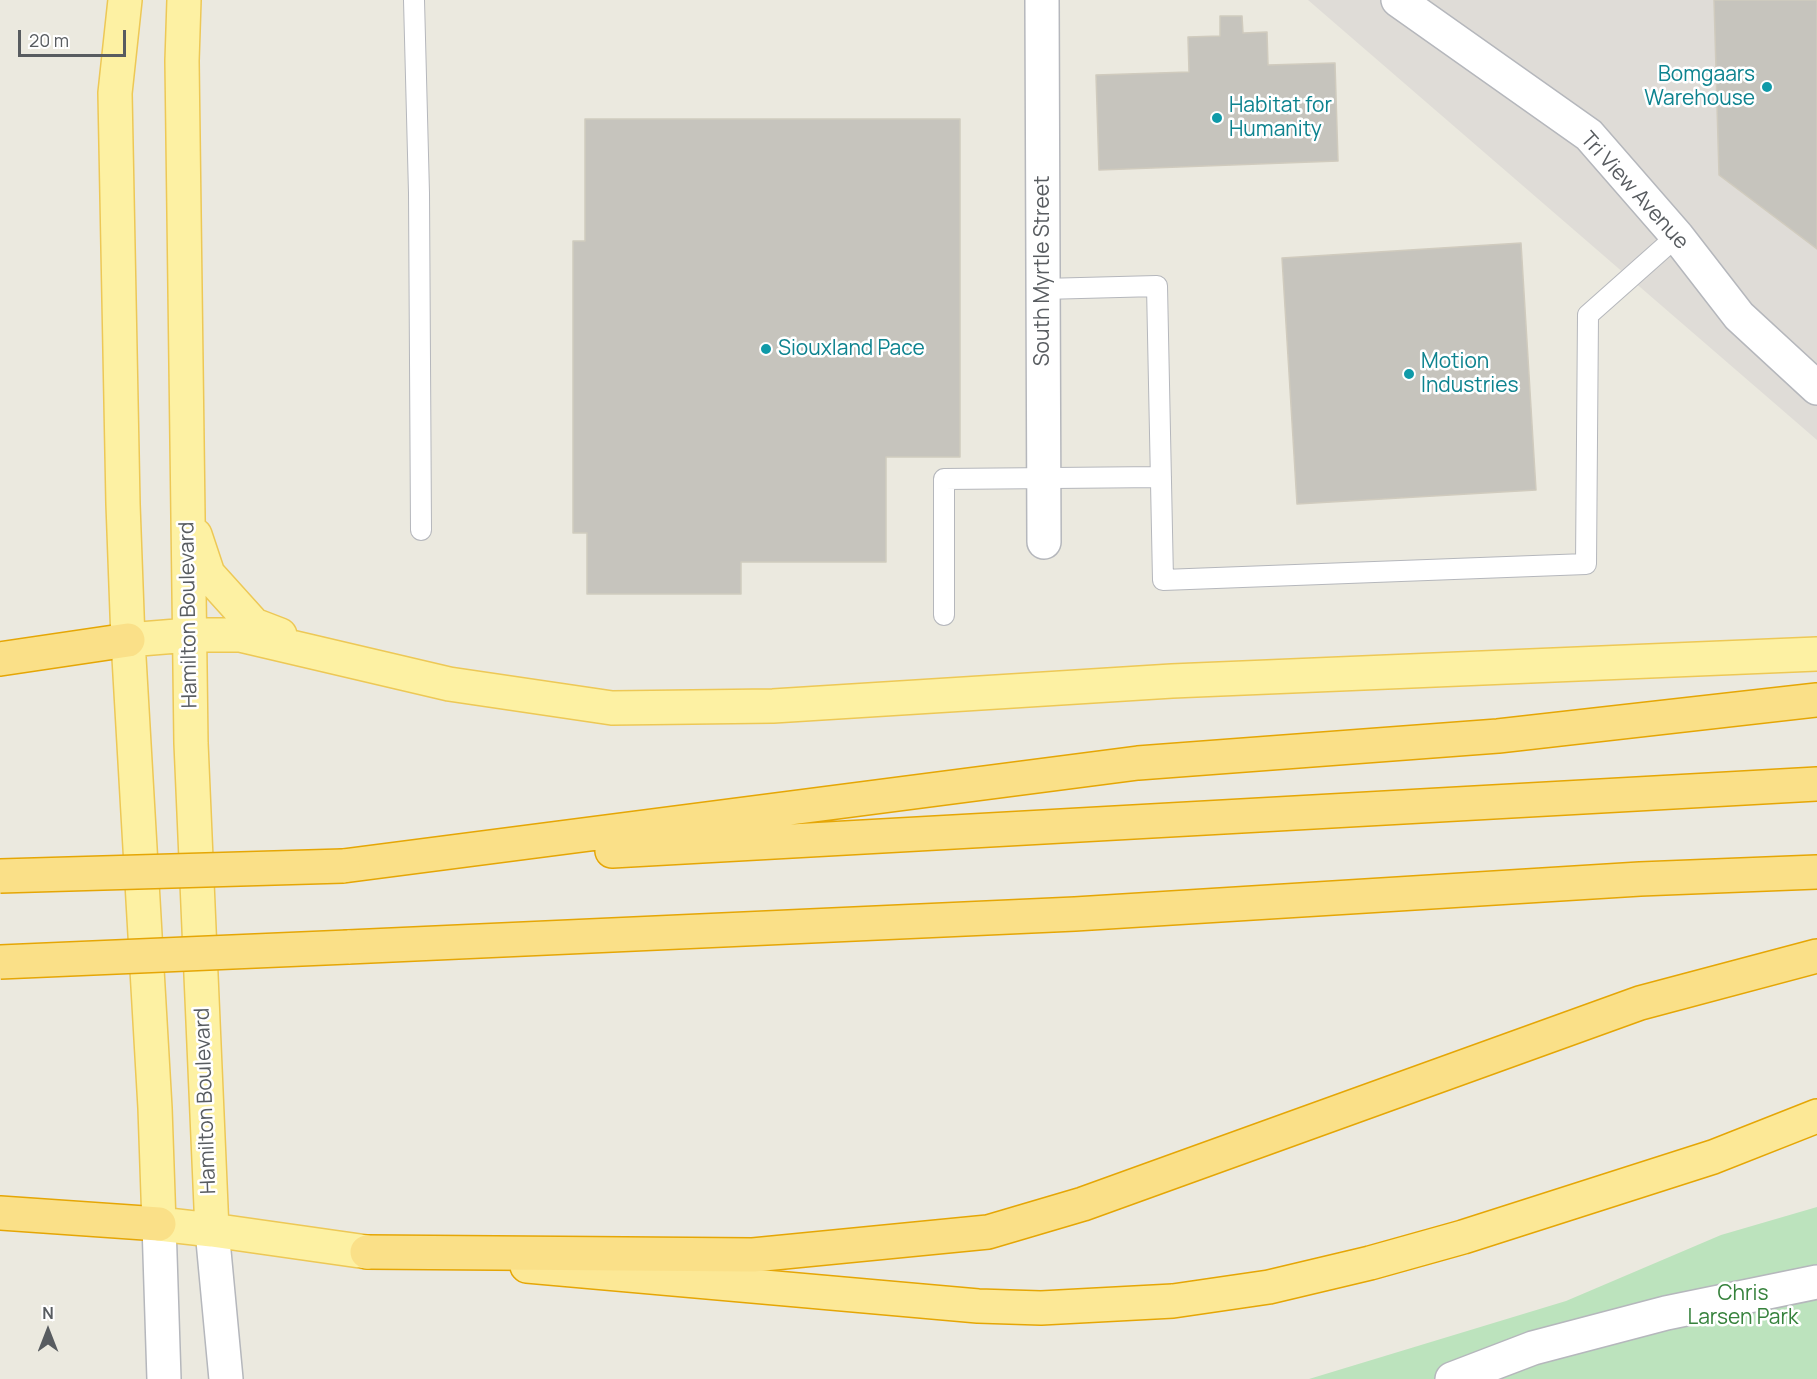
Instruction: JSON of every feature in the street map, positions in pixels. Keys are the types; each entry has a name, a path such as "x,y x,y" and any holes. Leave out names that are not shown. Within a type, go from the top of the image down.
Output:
{"highway":[{"path":"0,659 128,639"},
{"path":"343,866 1138,763 1498,736 1817,700"},
{"path":"0,876 343,866 1817,784"},
{"path":"0,962 1075,914 1629,880 1817,872"},
{"path":"367,1252 753,1255 988,1232 1083,1204 1640,1003 1817,956"},
{"path":"367,1252 978,1306 1041,1308 1173,1301 1269,1287 1370,1263 1463,1237 1713,1158 1817,1116"},
{"path":"0,1213 159,1224"}],"main road":[{"path":"125,0 116,93 123,492 128,639 155,1108 159,1224 367,1252"},
{"name":"Hamilton Boulevard","path":"184,0 182,72 189,635 212,1230"},
{"path":"187,513 208,574 254,625 340,658"},
{"path":"128,639 189,635 240,635 449,684 612,708 773,706 1172,681 1817,654"}],"street":[{"name":"South Myrtle Street","path":"1042,0 1044,542"},
{"name":"Tri View Avenue","path":"1398,0 1590,135 1677,236 1739,316 1817,388"},
{"path":"159,1224 164,1379"},
{"path":"212,1230 226,1379"},
{"path":"1452,1379 1484,1374 1533,1348 1666,1313 1817,1282"}],"lane":[{"path":"414,0 419,193 421,530"},
{"path":"1043,289 1157,286 1163,580 1586,564 1588,315 1677,236"},
{"path":"944,615 944,479 1161,477"}],"shaded area":[{"path":"1308,0 1817,0 1817,440"}],"green space":[{"name":"Chris Larsen Park","path":"1817,1207 1817,1379 1309,1379 1566,1301 1721,1235"}],"building":[{"name":"Bomgaars Warehouse","path":"1714,0 1817,0 1817,249 1719,175"},
{"name":"Habitat for Humanity","path":"1220,16 1242,16 1243,33 1267,32 1268,65 1335,63 1338,161 1099,170 1096,75 1189,72 1188,37 1220,36"},
{"name":"Siouxland Pace","path":"585,119 960,119 960,457 886,457 886,562 741,562 741,594 587,594 587,533 573,533 573,241 585,241"},
{"name":"Motion Industries","path":"1521,243 1536,490 1297,504 1282,258"}],"place":[{"name":"Bomgaars Warehouse","path":"1767,87"},
{"name":"Habitat for Humanity","path":"1217,118"},
{"name":"Siouxland Pace","path":"766,349"},
{"name":"Motion Industries","path":"1409,374"}]}
